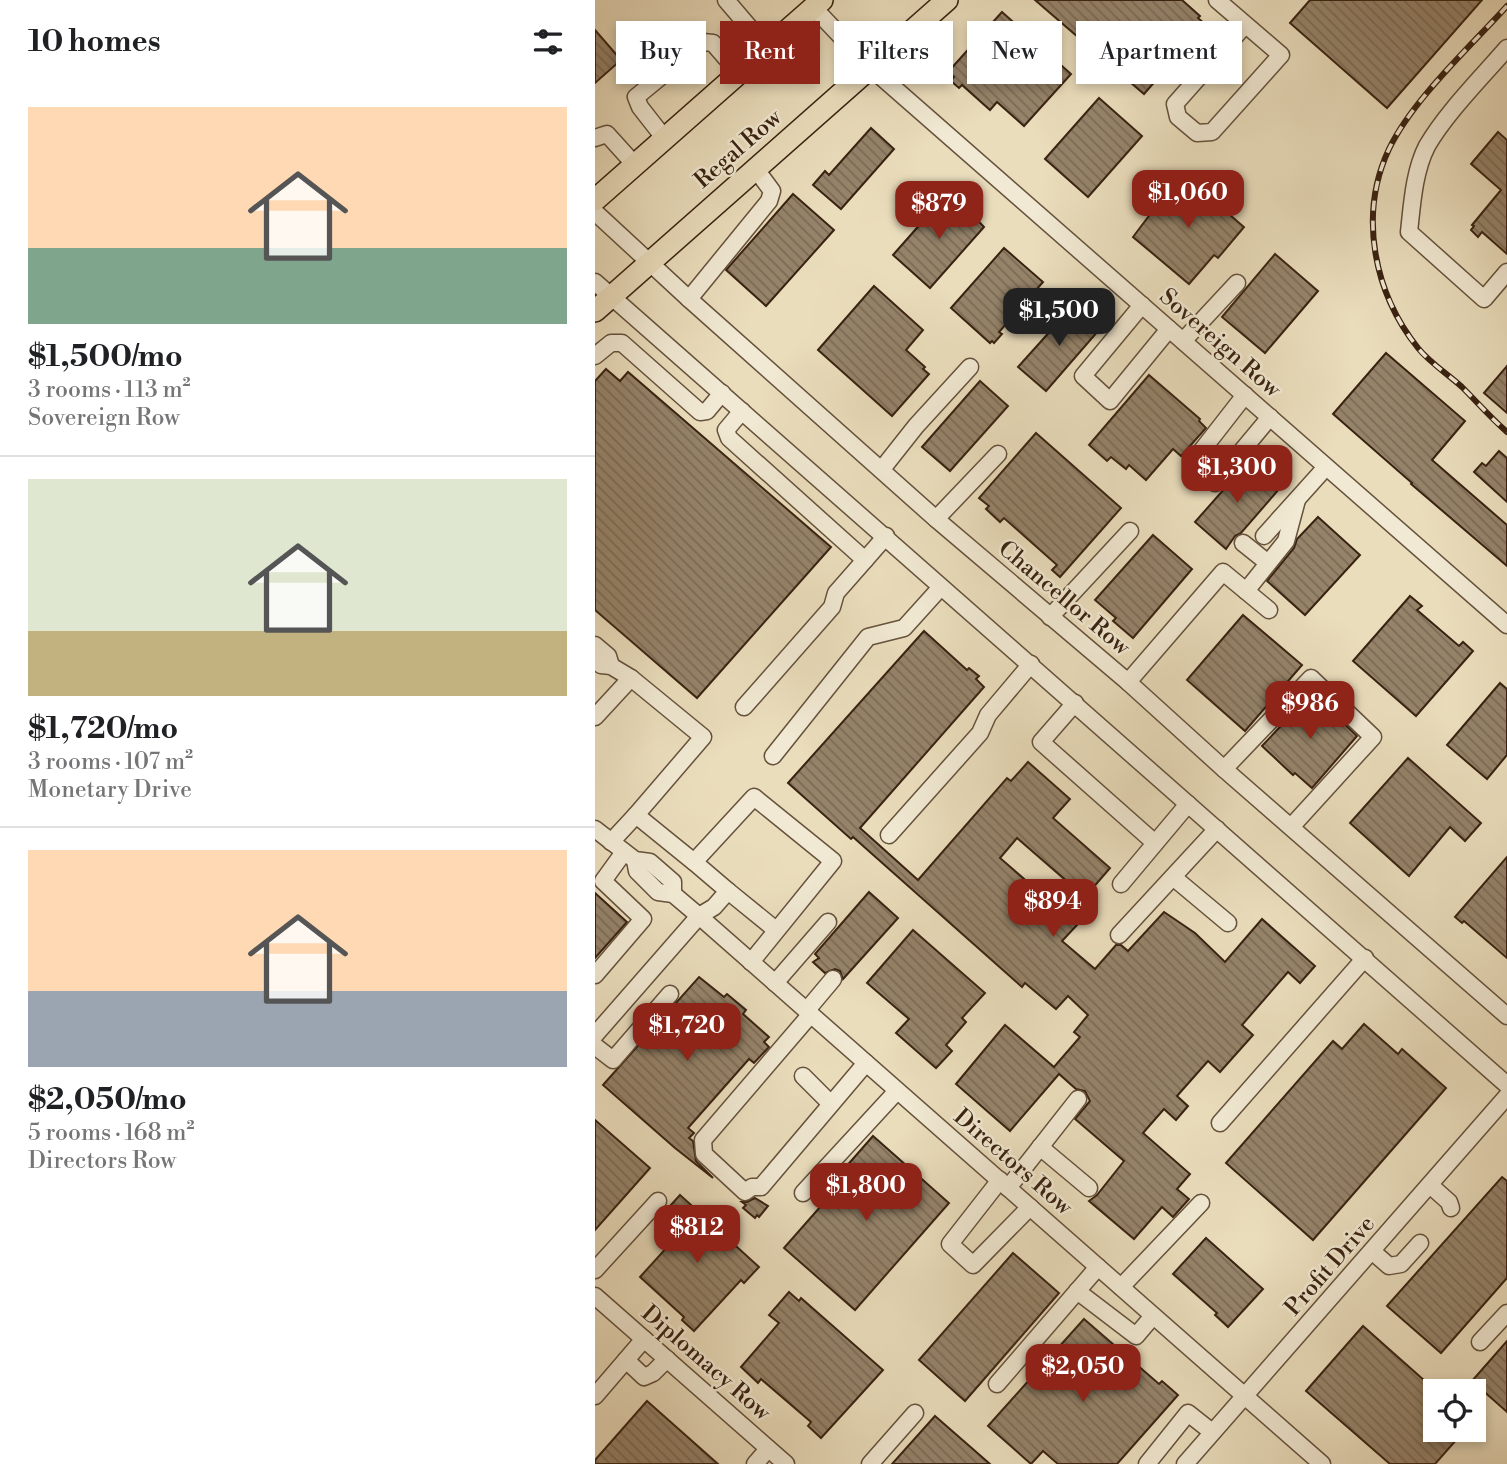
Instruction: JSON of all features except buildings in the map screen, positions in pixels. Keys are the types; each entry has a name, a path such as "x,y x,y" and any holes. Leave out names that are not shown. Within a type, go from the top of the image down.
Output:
{"main road":[{"name":"Regal Row","path":"923,21 947,0"},
{"path":"798,21 818,4"},
{"path":"595,200 727,84"},
{"name":"Regal Row","path":"595,311 851,84"}],"street":[{"path":"726,0 744,21"},
{"path":"1217,0 1281,55 1212,132 1197,132 1178,117 1175,104 1245,25"},
{"name":"Sovereign Row","path":"818,4 834,23"},
{"path":"665,139 640,107 636,97 703,42 713,43 720,51"},
{"path":"1507,48 1441,126 1426,148 1420,167 1409,232 1483,299 1507,272"},
{"name":"Sovereign Row","path":"889,84 1507,625"},
{"path":"595,137 607,134 635,165"},
{"path":"688,299 769,201 772,191 755,168"},
{"name":"Chancellor Row","path":"595,212 688,299 936,519 1128,682 1507,1016"},
{"path":"595,282 1507,1085"},
{"path":"1183,341 1237,283"},
{"path":"1142,305 1083,376 1110,401 1169,329"},
{"path":"597,351 611,343 622,343 700,412 707,411 722,393"},
{"path":"882,469 916,426 970,367"},
{"path":"1245,395 1192,463 1215,482 1270,417"},
{"path":"742,411 726,430 729,438 865,560"},
{"path":"936,519 998,454"},
{"path":"1264,536 1327,467"},
{"path":"1246,591 1286,541 1297,500"},
{"path":"1049,617 1130,531"},
{"path":"744,707 832,607 837,593 886,536"},
{"path":"1243,542 1268,563"},
{"path":"1128,682 1223,572 1269,610"},
{"path":"773,755 868,637 904,628 941,587"},
{"path":"595,645 608,656 611,666"},
{"path":"595,660 631,678 703,737 611,842"},
{"path":"889,835 980,733 988,715 1031,664"},
{"path":"595,717 631,678"},
{"path":"1224,769 1311,678 1373,737 1291,827"},
{"path":"1075,703 1041,742 1155,843"},
{"path":"694,862 754,797 832,861 751,962"},
{"path":"1121,884 1188,804"},
{"path":"636,815 776,930"},
{"path":"1119,935 1217,828"},
{"name":"Directors Row","path":"595,829 630,856 636,871 658,892 673,894 699,916 1322,1464"},
{"path":"595,975 643,919 603,881 630,856"},
{"path":"1173,877 1228,923"},
{"path":"595,1035 699,916 714,907 728,891"},
{"path":"775,983 828,922"},
{"path":"1220,1123 1365,958"},
{"path":"833,979 703,1140 704,1154 745,1192 752,1186 761,1187 866,1063"},
{"path":"595,1046 613,1060 670,994"},
{"path":"803,1076 831,1104"},
{"path":"803,1193 897,1091"},
{"name":"Profit Drive","path":"1185,1464 1507,1096"},
{"path":"1030,1207 973,1265 950,1244 1040,1147 1078,1099"},
{"path":"1040,1147 1089,1188"},
{"path":"1430,1186 1449,1202 1451,1208"},
{"path":"595,1270 657,1200"},
{"path":"1121,1287 1201,1203"},
{"path":"1373,1252 1389,1266 1401,1264 1420,1243"},
{"path":"997,1384 1098,1267"},
{"path":"1077,1291 1136,1336 1153,1316"},
{"name":"Diplomacy Row","path":"595,1296 786,1464"},
{"path":"1480,1342 1507,1313"},
{"path":"595,1395 644,1339"},
{"path":"626,1360 644,1377 653,1373 667,1359"},
{"path":"870,1464 915,1413"},
{"path":"1147,1464 1188,1413 1212,1432"},
{"path":"755,1464 768,1448"}],"railway":[{"path":"1507,6 1427,93 1399,130 1380,174 1374,200 1373,226 1375,253 1381,278 1403,326 1418,348 1507,432"}]}
